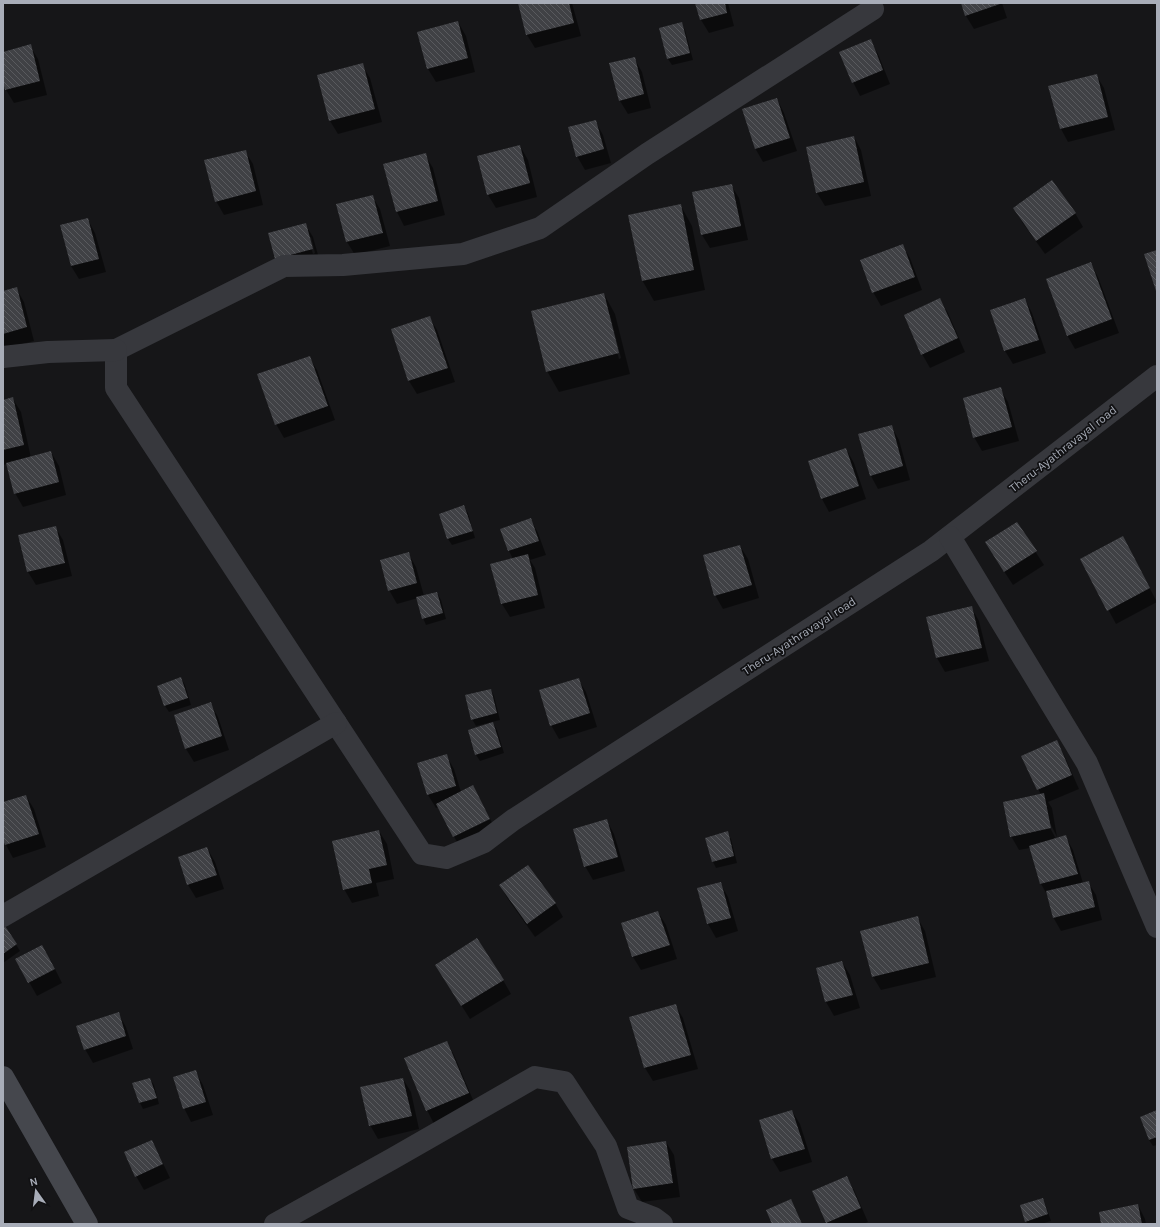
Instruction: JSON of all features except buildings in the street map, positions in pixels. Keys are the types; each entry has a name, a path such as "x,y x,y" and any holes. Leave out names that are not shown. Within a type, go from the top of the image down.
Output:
{"main road":[{"path":"3,1077 87,1224"}],"street":[{"path":"3,357 48,352 116,350 284,266 343,265 464,254 540,228 647,154 873,9"},
{"path":"3,916 336,723 116,388 116,350"},
{"name":"Theru-Ayathravayal road","path":"336,723 422,854 446,858 484,842 513,820 931,551 1157,376"},
{"path":"950,537 1087,763 1157,927"},
{"path":"275,1224 535,1077 564,1082 606,1146 628,1208 654,1218 662,1224"}]}
